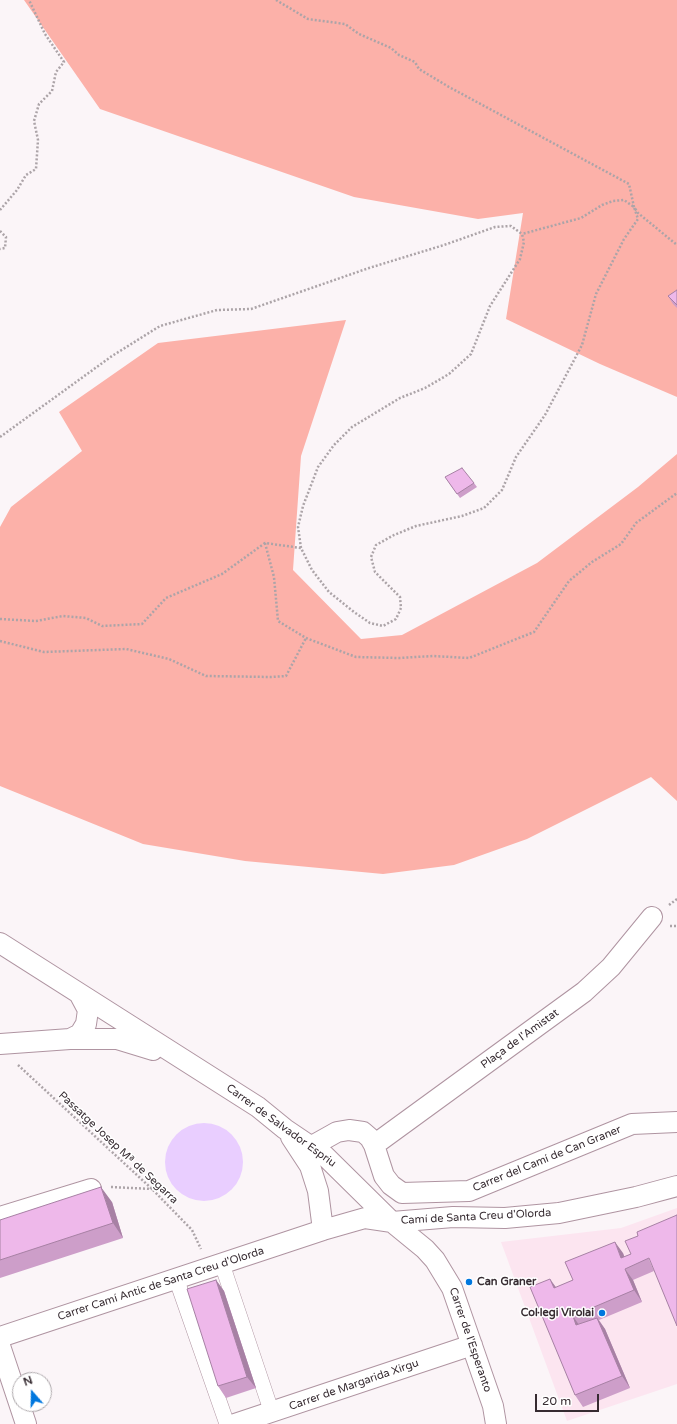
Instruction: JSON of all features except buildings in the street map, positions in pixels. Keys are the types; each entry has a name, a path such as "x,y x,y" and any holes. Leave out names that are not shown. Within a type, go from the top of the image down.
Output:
{"street":[{"name":"Plaça de l'Amistat","path":"374,1145 584,992 611,967 652,917"},
{"name":"Carrer de Salvador Espriu","path":"0,943 258,1107 285,1129 312,1146 343,1172 392,1222"},
{"path":"70,1039 80,1034 86,1024 88,1010 80,995"},
{"name":"Carrer de Salvador Espriu","path":"0,1044 102,1038 126,1041 200,1069"},
{"name":"Carrer del Camí de Can Graner","path":"312,1146 337,1132 349,1130 363,1132 370,1138 374,1145 384,1176 391,1185 402,1193 469,1191 632,1124 677,1122"},
{"path":"285,1129 310,1166 318,1191 323,1230"},
{"name":"Camí de Santa Creu d'Olorda","path":"392,1222 453,1217 505,1218 559,1212 636,1197 677,1186"},
{"path":"0,1217 91,1189"},
{"name":"Carrer de l'Esperanto","path":"435,1260 433,1234 437,1225 442,1221 453,1217"},
{"name":"Carrer Camí Antic de Santa Creu d'Olorda","path":"0,1337 323,1230 365,1218 392,1222"},
{"name":"Carrer de l'Esperanto","path":"392,1222 425,1249 435,1260 452,1288 493,1406 496,1424"},
{"path":"216,1266 272,1413"},
{"path":"176,1278 227,1424"},
{"name":"Carrer de Margarida Xirgu","path":"235,1424 272,1413 472,1345"},
{"path":"0,1346 26,1424"}],"path":[{"path":"0,210 17,190 26,175 36,169 38,140 34,121 39,104 52,91 56,72 64,62 45,34 29,0"},
{"path":"0,437 96,367 160,326 217,310 251,309 361,270 495,228 512,226 522,234 524,242 520,259 490,306 471,354 443,377 425,388 400,398 352,427 334,445 318,467 303,506 298,527 301,548 312,570 329,592 370,623 383,626 396,619 401,608 400,597 375,572 371,557 376,545 394,535 416,526 462,516 484,508 502,490 516,457 545,415 582,345 596,294 624,240 638,219 628,184 448,87 418,69 415,62 398,55 391,48 359,34 345,24 308,19 276,0"},
{"path":"522,234 581,218 602,205 613,201 624,200 634,207 642,217 677,245"},
{"path":"0,231 6,237 5,248 0,248"},
{"path":"265,543 274,577 278,621 306,638 356,657 399,658 433,656 469,658 500,647 534,632 569,581 592,562 621,544 636,523 677,493"},
{"path":"0,619 36,621 63,616 86,618 102,626 142,624 166,598 222,574 265,543 301,548"},
{"path":"0,641 44,652 126,650 170,659 206,676 270,678 286,676 306,638"},
{"name":"Passatge Josep Mª de Segarra","path":"13,1061 152,1189 192,1230 216,1266"},
{"path":"91,1189 112,1187 152,1189"}],"shaded area":[{"path":"24,0 677,0 677,397 600,364 506,319 523,213 478,219 354,197 100,109"},
{"path":"346,320 301,456 293,570 361,639 402,635 537,563 638,487 677,454 677,801 651,777 527,839 454,865 383,874 245,861 143,844 0,786 0,527 11,507 82,451 59,412 158,343"},
{"path":"204,1123 219,1126 232,1134 240,1147 243,1162 240,1177 232,1190 219,1198 204,1201 189,1198 176,1190 168,1177 165,1162 168,1147 176,1134 189,1126"},
{"name":"Col·legi Virolai","path":"677,1208 677,1384 567,1421 501,1242 621,1228"}],"place":[{"name":"Can Graner","path":"469,1282"},
{"name":"Col·legi Virolai","path":"602,1313"}]}
